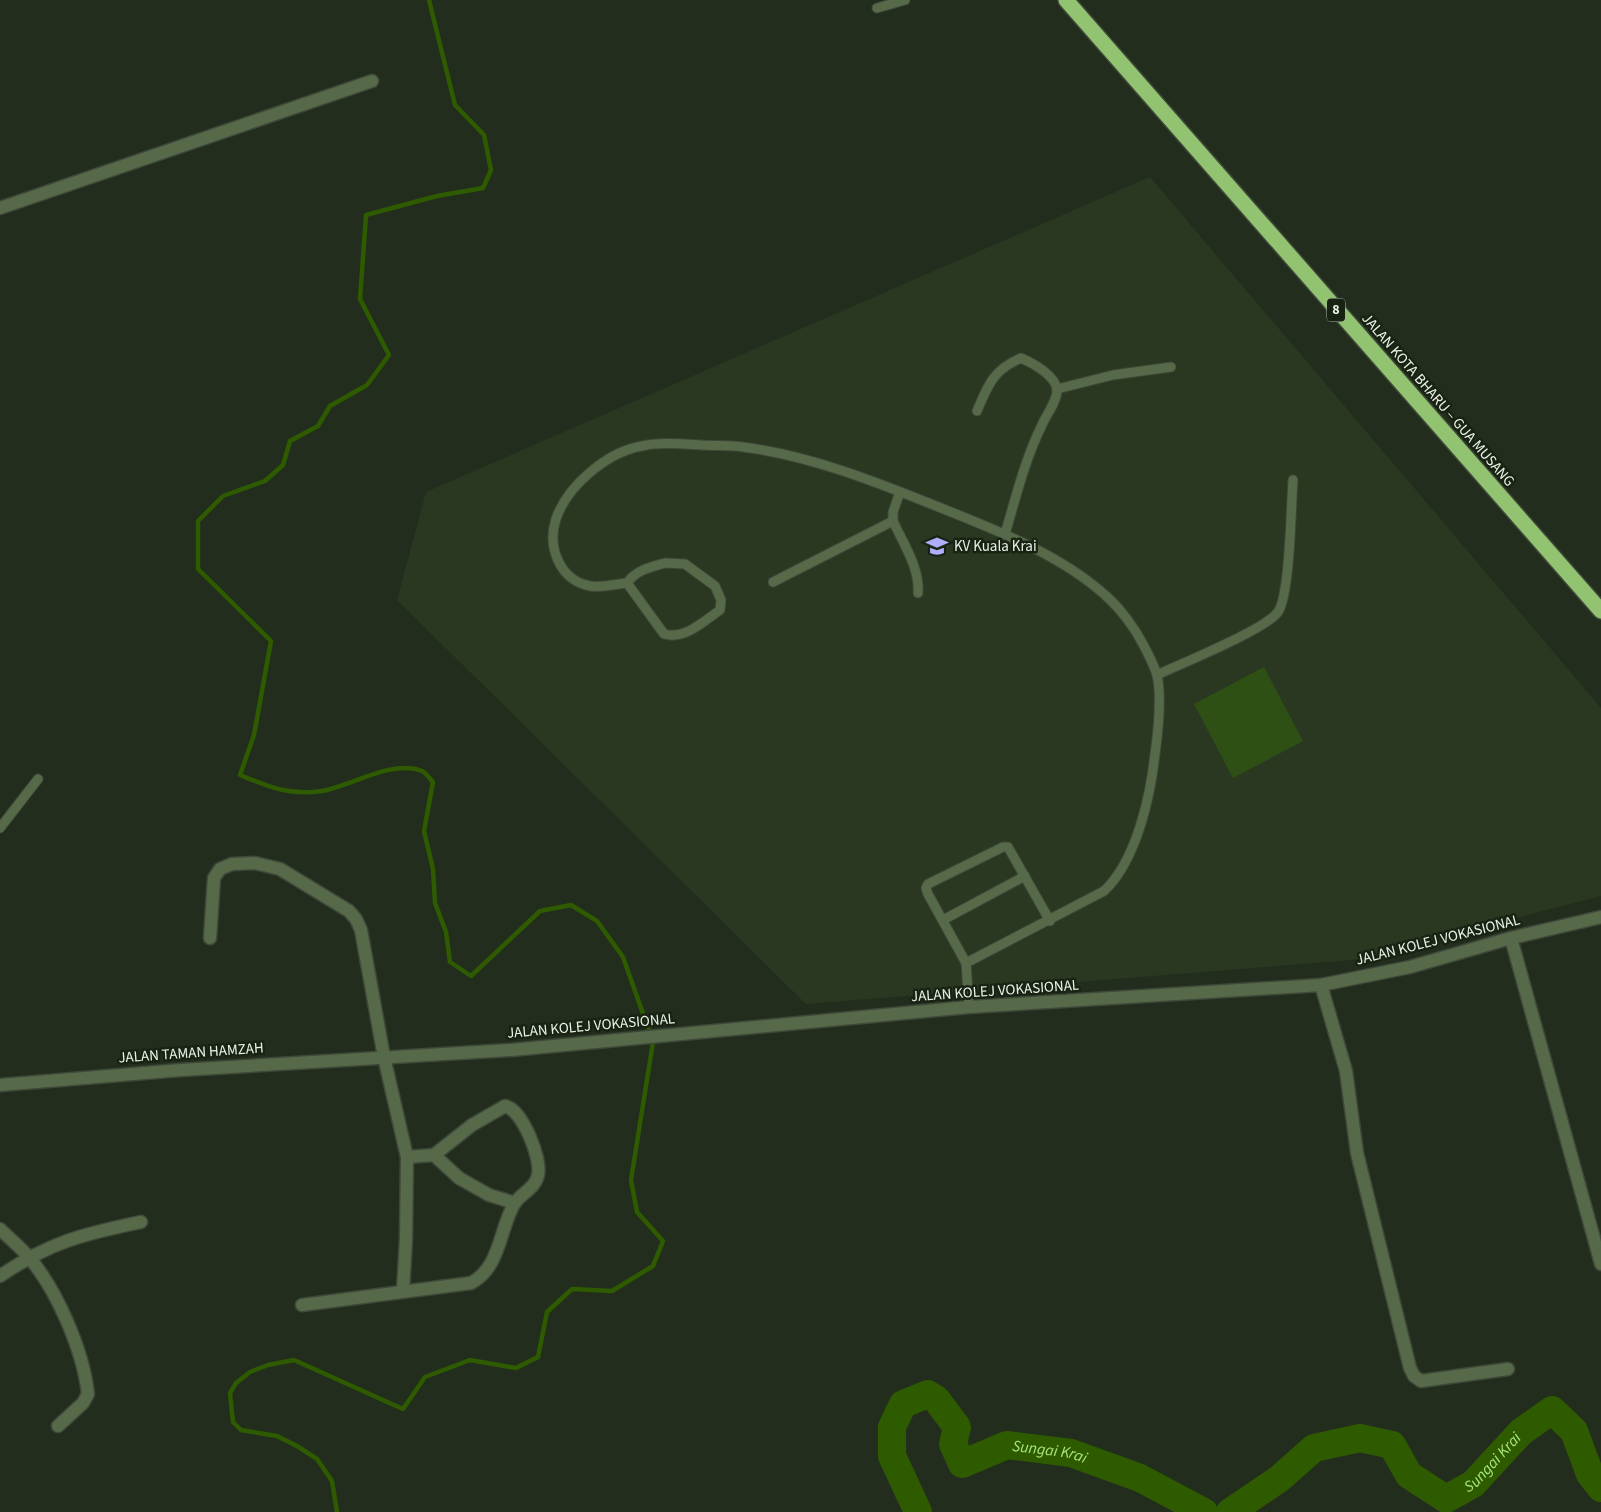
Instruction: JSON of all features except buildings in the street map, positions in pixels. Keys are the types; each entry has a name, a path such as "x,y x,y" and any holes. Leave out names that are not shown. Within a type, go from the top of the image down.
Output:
{"highway":[{"name":"JALAN KOTA BHARU – GUA MUSANG","path":"1066,3 1601,611"}],"street":[{"path":"0,208 372,81"},
{"path":"210,938 214,878 220,869 232,864 255,863 280,870 356,918 361,930 384,1057 407,1157 403,1291"},
{"name":"JALAN KOLEJ VOKASIONAL","path":"384,1057 523,1049 969,1007 1321,985 1410,967 1511,938 1601,917"},
{"path":"1511,938 1601,1264"},
{"path":"1321,985 1346,1071 1357,1153 1410,1368 1414,1376 1421,1381 1508,1369"},
{"name":"JALAN TAMAN HAMZAH","path":"0,1085 181,1070 384,1057"},
{"path":"302,1306 471,1283 483,1277 491,1266 515,1203 530,1190 538,1176 539,1161 520,1117 510,1107 499,1108 434,1155 407,1157"},
{"path":"434,1155 459,1178 489,1195 515,1203"},
{"path":"0,1276 28,1257 61,1242 141,1222"},
{"path":"0,1229 28,1257 48,1285 79,1350 88,1394 83,1403 58,1426"}],"lane":[{"path":"877,8 905,0"},
{"path":"976,411 990,382 1009,364 1021,358 1031,362 1051,378 1057,389 1055,398 1032,448 1005,534"},
{"path":"1057,389 1113,375 1171,366"},
{"path":"627,583 592,586 575,581 563,570 554,553 552,532 560,510 574,490 595,470 616,456 640,446 667,444 742,447 793,456 900,492 1005,534 1064,566 1105,594 1117,607 1143,643 1156,675 1156,750 1147,807 1125,863 1117,880 1104,892 966,963"},
{"path":"1156,675 1258,627 1277,613 1283,603 1293,480"},
{"path":"900,492 893,512 893,521 916,570 919,582 918,593"},
{"path":"773,582 893,521"},
{"path":"665,563 685,564 715,586 721,600 720,610 684,634 673,637 664,634 627,583 631,577 642,570 665,563"},
{"path":"0,828 38,779"},
{"path":"969,1007 966,963 928,894 926,888 928,884 1003,847 1008,847 1012,851 1050,921"},
{"path":"943,920 1025,876"}],"shaded area":[{"name":"KV Kuala Krai","path":"1150,177 1601,708 1601,896 1352,960 806,1004 397,600 426,492"}],"green space":[{"path":"1264,667 1303,741 1233,778 1194,704"}],"waterway":[{"path":"337,1512 332,1481 317,1459 277,1436 241,1430 233,1422 230,1393 236,1383 250,1372 268,1365 294,1360 403,1409 425,1377 470,1360 516,1368 538,1357 547,1312 572,1289 612,1291 653,1266 663,1241 637,1212 631,1180 653,1042 623,957 597,921 571,905 540,911 471,976 450,962 446,932 435,903 433,869 424,831 433,782 425,773 410,768 398,768 334,788 310,792 280,789 240,775 254,735 271,641 198,569 198,521 223,496 265,481 283,465 290,441 318,426 330,406 367,385 389,355 360,299 366,215 437,196 483,188 491,170 484,135 455,105 429,0"},
{"name":"Sungai Krai","path":"918,1512 892,1456 892,1427 903,1404 928,1394 936,1399 957,1427 953,1444 962,1464 1007,1445 1071,1453 1140,1478 1204,1512"},
{"name":"Sungai Krai","path":"1230,1512 1279,1479 1314,1448 1360,1438 1392,1445 1409,1475 1446,1499 1473,1484 1521,1432 1552,1410 1574,1431 1590,1474 1601,1488"}],"place":[{"name":"KV Kuala Krai","path":"937,546"}]}
